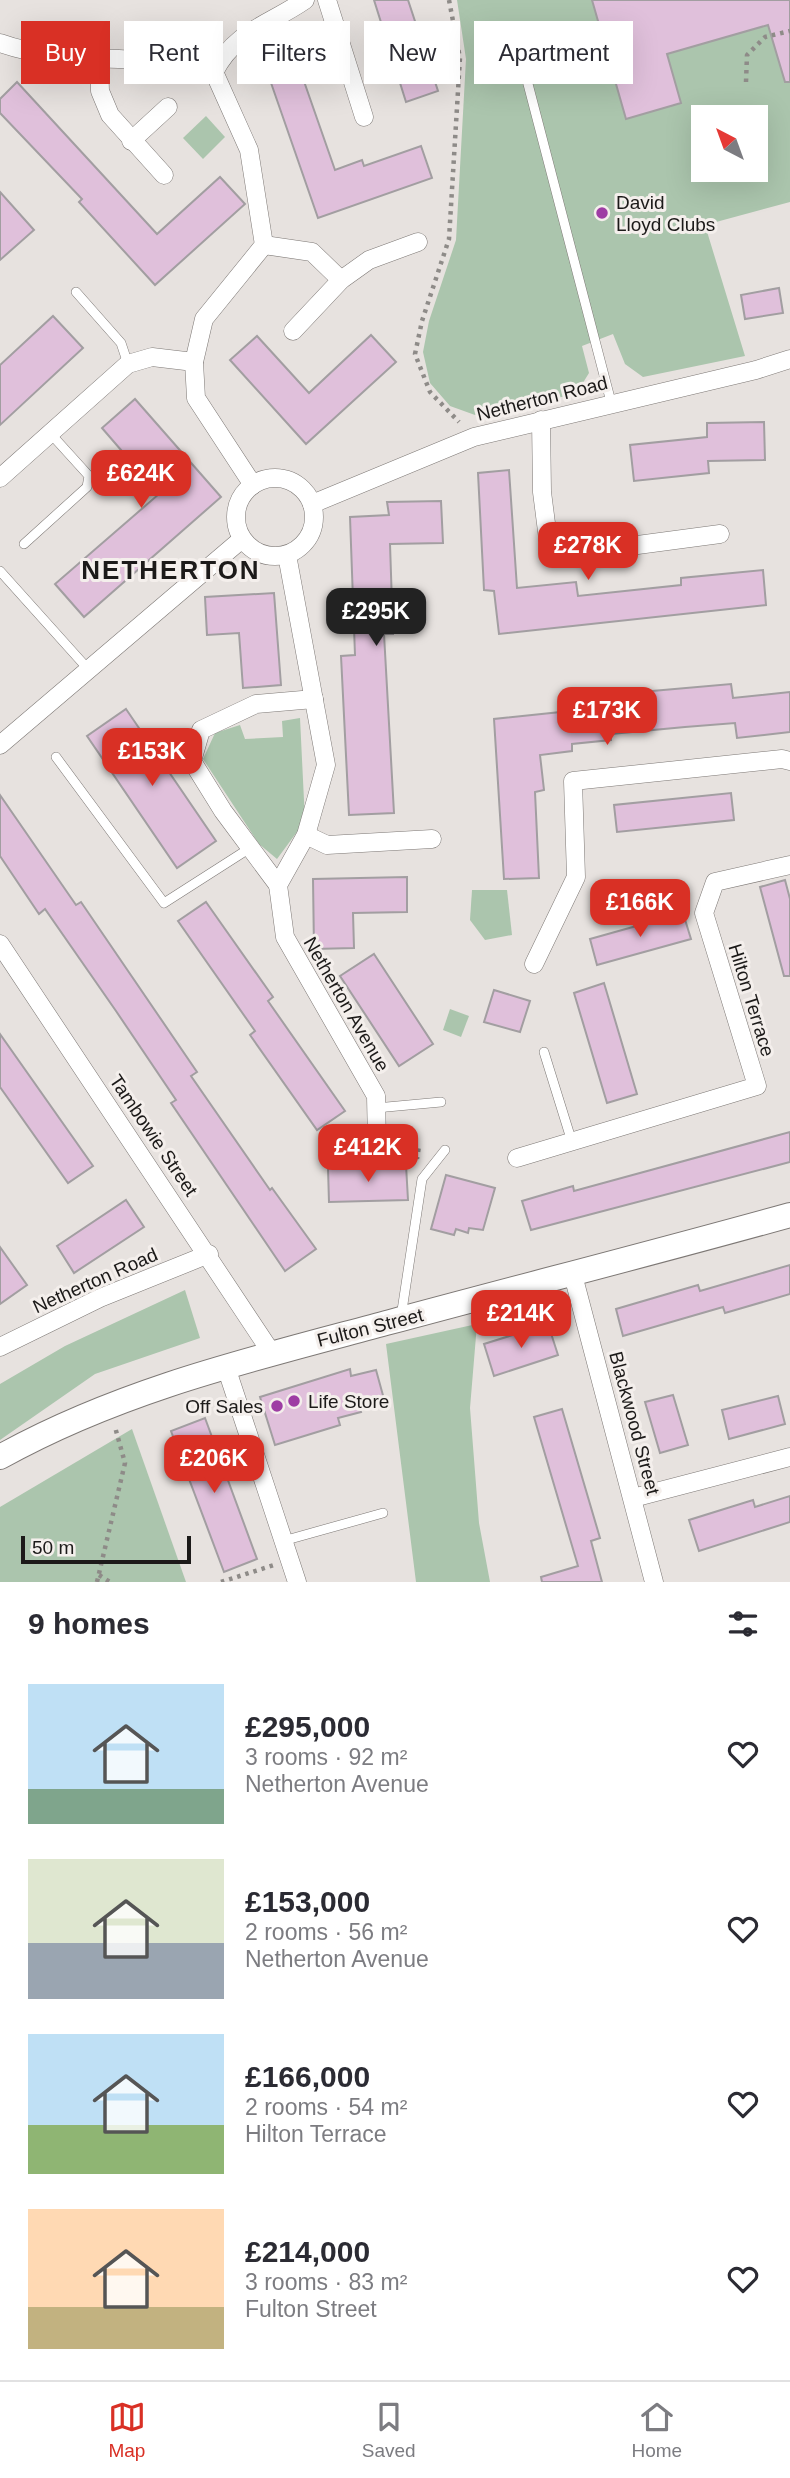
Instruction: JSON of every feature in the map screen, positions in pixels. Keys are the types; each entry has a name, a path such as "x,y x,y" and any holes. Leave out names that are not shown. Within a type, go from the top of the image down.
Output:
{"street":[{"path":"223,53 240,36 305,0"},
{"path":"327,0 364,117"},
{"path":"0,43 21,51"},
{"path":"100,84 104,103 131,141 164,175"},
{"path":"219,84 249,150 264,245 204,319 194,362 196,398 253,485"},
{"path":"131,141 168,107"},
{"path":"293,331 341,280 369,260 418,242"},
{"path":"264,245 313,252 341,280"},
{"path":"0,478 128,364 152,357 194,362"},
{"name":"Netherton Road","path":"312,504 474,437 611,402 756,370 790,359"},
{"path":"541,420 542,492 548,538 570,554 720,534"},
{"path":"278,478 291,482 305,492 312,504 313,528 308,539 287,555 268,556 252,550 237,530 237,507 253,485 278,478"},
{"path":"0,745 242,539"},
{"path":"278,885 306,835 326,765 287,555"},
{"name":"Netherton Avenue","path":"314,699 256,704 201,730 192,761 223,811 278,885 285,937 376,1096 377,1143"},
{"path":"534,964 576,877 573,781 782,759 790,761"},
{"path":"306,835 327,845 432,839"},
{"name":"Hilton Terrace","path":"517,1158 757,1086 704,913 715,882 790,865"},
{"name":"Tambowie Street","path":"0,944 209,1254 271,1352"},
{"name":"Fulton Street","path":"0,1457 44,1432 108,1405 271,1352 573,1275 790,1215"},
{"name":"Netherton Road","path":"0,1347 100,1298 209,1254"},
{"name":"Blackwood Street","path":"573,1275 654,1582"},
{"path":"226,1367 297,1582"},
{"path":"633,1498 790,1457"}],"lane":[{"path":"528,84 611,402"},
{"path":"76,292 121,343 128,364"},
{"path":"24,544 87,487 89,476 50,433"},
{"path":"0,571 88,669"},
{"path":"56,757 164,904 250,848"},
{"path":"544,1052 572,1142"},
{"path":"376,1108 442,1102"},
{"path":"401,1319 422,1179 445,1150"},
{"path":"283,1541 383,1513"}],"path":[{"path":"449,0 460,58 449,239 422,321 415,354 430,392 474,437"},
{"path":"746,82 747,55 765,37 790,31"},
{"path":"97,1582 125,1463 108,1405"},
{"path":"221,1582 288,1561"},
{"path":"99,1575 110,1582"}],"green space":[{"name":"David Lloyd Clubs","path":"457,0 790,0 790,202 705,225 745,356 643,377 625,364 613,334 582,346 589,373 576,394 475,415 450,406 430,383 423,352 429,321 456,240 466,59"},
{"path":"206,116 225,137 203,159 183,138"},
{"path":"300,718 305,821 277,859 259,844 203,759 215,733 240,725 245,739 283,737 282,721"},
{"path":"472,890 507,890 512,935 485,940 470,920"},
{"path":"450,1009 469,1016 461,1037 443,1030"},
{"path":"185,1290 200,1338 95,1374 0,1440 0,1384 65,1346"},
{"path":"477,1324 470,1408 479,1523 490,1582 416,1582 386,1344"},
{"path":"132,1429 186,1582 0,1582 0,1507"}],"building":[{"path":"374,0 408,0 415,21 381,21"},
{"path":"592,0 790,0 790,82 785,82 768,25 667,54 681,103 626,119 616,84 633,84 633,21 598,21"},
{"path":"17,82 157,234 220,177 245,204 155,285 79,202 82,199 0,113 0,99"},
{"path":"271,84 305,84 335,170 362,160 364,166 421,146 432,178 318,218"},
{"path":"400,84 436,84 438,91 406,102"},
{"path":"0,192 34,230 0,260"},
{"path":"779,288 783,313 745,319 741,295"},
{"path":"53,316 83,348 0,425 0,365"},
{"path":"371,335 396,362 306,444 230,360 257,336 309,393"},
{"path":"135,399 221,497 84,617 55,584 159,494 102,428"},
{"path":"764,422 765,460 708,461 709,473 634,481 630,445 707,437 707,423"},
{"path":"509,470 517,588 576,582 578,596 681,585 681,578 763,570 766,605 499,634 494,591 484,590 478,473"},
{"path":"441,501 443,543 390,544 393,634 384,634 394,813 349,815 341,656 355,655 350,517 389,515 387,502"},
{"path":"274,593 281,685 243,688 239,633 207,635 205,597"},
{"path":"731,684 733,698 790,692 790,732 737,738 735,723 685,727 611,734 611,740 572,744 572,751 540,755 544,790 535,792 539,878 504,879 494,719 608,707 607,695"},
{"path":"126,709 216,841 177,868 87,736"},
{"path":"731,793 734,820 617,832 614,805"},
{"path":"0,795 76,905 81,902 197,1072 191,1076 270,1190 272,1188 316,1249 285,1271 171,1103 176,1100 116,1011 45,909 39,914 0,856"},
{"path":"407,877 407,912 353,913 354,948 314,949 313,879"},
{"path":"785,880 790,899 790,976 784,976 760,887"},
{"path":"206,902 273,997 268,1001 345,1111 317,1130 250,1035 255,1031 178,921"},
{"path":"683,913 691,939 597,965 590,939"},
{"path":"374,954 433,1044 399,1066 340,976"},
{"path":"604,983 637,1094 607,1103 574,993"},
{"path":"494,990 530,1001 520,1032 484,1022"},
{"path":"0,1034 93,1166 68,1183 0,1087"},
{"path":"790,1132 790,1162 531,1230 522,1201 573,1186 574,1191"},
{"path":"406,1165 408,1200 329,1202 328,1168"},
{"path":"446,1175 495,1188 483,1230 469,1228 468,1233 456,1229 454,1235 431,1229"},
{"path":"126,1200 144,1227 74,1273 57,1246"},
{"path":"0,1247 27,1285 0,1304"},
{"path":"790,1265 790,1294 725,1313 723,1307 623,1336 616,1309 698,1285 700,1291"},
{"path":"548,1324 558,1355 494,1376 484,1344"},
{"path":"350,1369 351,1376 376,1370 384,1399 359,1406 361,1412 338,1418 340,1425 275,1445 260,1397"},
{"path":"673,1395 688,1445 660,1453 645,1402"},
{"path":"778,1396 785,1424 729,1439 722,1410"},
{"path":"562,1409 600,1538 591,1541 602,1582 542,1582 541,1577 578,1566 534,1417"},
{"path":"205,1418 257,1559 224,1572 171,1431"},
{"path":"790,1496 790,1522 699,1551 689,1520 753,1500 755,1507"}],"place":[{"name":"David Lloyd Clubs","path":"602,213"},
{"name":"Life Store","path":"294,1401"},
{"name":"Off Sales","path":"277,1406"}],"district":[{"name":"NETHERTON","path":"171,570"}]}
